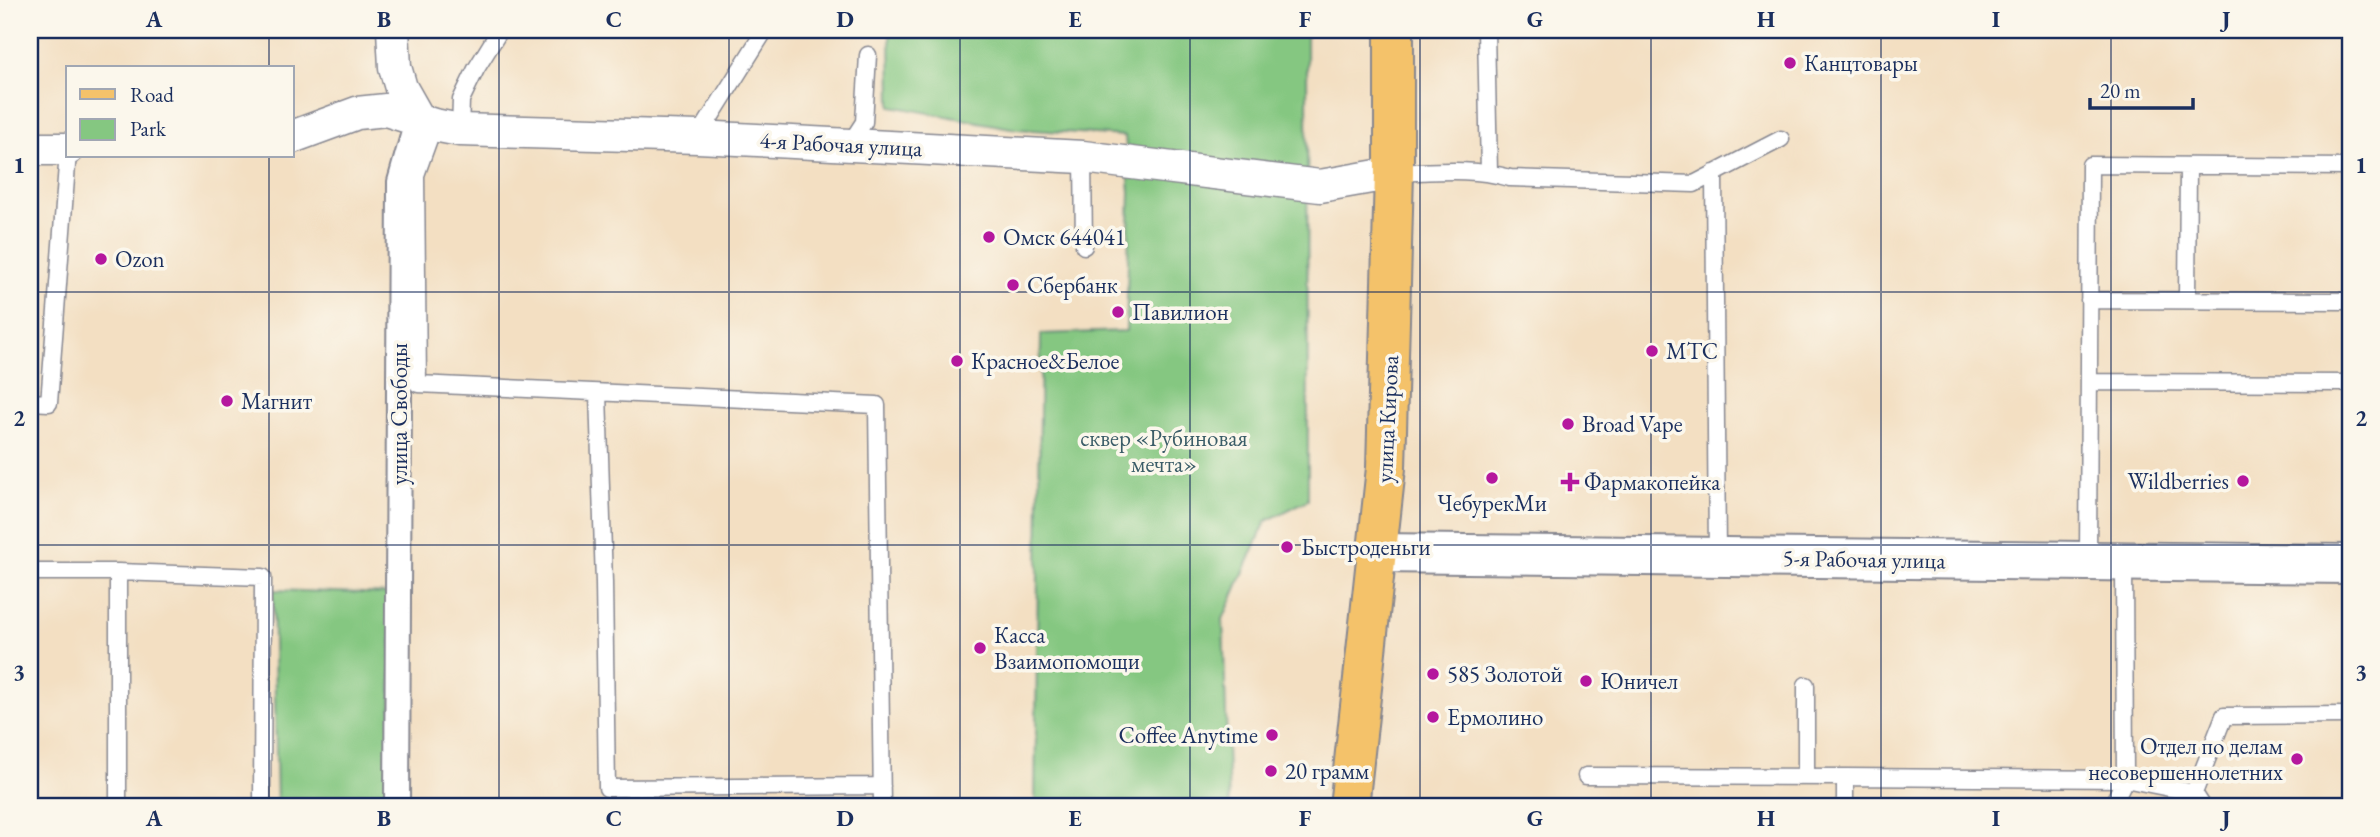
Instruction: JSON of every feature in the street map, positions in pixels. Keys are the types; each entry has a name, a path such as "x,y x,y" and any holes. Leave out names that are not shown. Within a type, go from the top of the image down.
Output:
{"main road":[{"name":"улица Кирова","path":"1349,807 1386,468 1394,173 1394,30"}],"street":[{"path":"393,30 395,67 401,89 437,125"},
{"name":"4-я Рабочая улица","path":"294,136 358,113 386,110 437,125 1083,157 1320,186 1394,173"},
{"name":"улица Свободы","path":"397,807 400,182 437,125"},
{"path":"30,149 66,151"},
{"name":"5-я Рабочая улица","path":"1377,553 2350,564"}],"lane":[{"path":"500,30 461,100 437,125 416,175 418,384 877,405 882,807"},
{"path":"698,137 765,30"},
{"path":"1486,30 1489,172"},
{"path":"849,145 864,122 868,55"},
{"path":"1394,173 1489,172 1510,178 1694,184 1782,139"},
{"path":"1083,157 1084,246"},
{"path":"30,402 49,403 67,158"},
{"path":"2110,807 2125,779 2089,382 2090,165 2350,167"},
{"path":"2188,166 2188,300"},
{"path":"1714,173 1717,557"},
{"path":"2089,300 2350,302"},
{"path":"2089,382 2350,383"},
{"path":"598,393 607,789 881,786"},
{"path":"30,572 263,577 262,807"},
{"path":"117,572 118,807"},
{"path":"1806,685 1806,777"},
{"path":"2194,793 2224,716 2350,715"},
{"path":"1586,776 2125,779 2194,793 2203,807"},
{"path":"1845,777 1845,807"}],"green space":[{"name":"сквер «Рубиновая мечта»","path":"890,30 1307,30 1308,500 1266,521 1223,619 1229,807 1035,807 1041,334 1126,331 1130,192 1125,136 1016,129 891,106"},
{"path":"273,590 392,594 391,807 277,807"}],"place":[{"name":"Канцтовары","path":"1790,63"},
{"name":"Омск 644041","path":"989,237"},
{"name":"Ozon","path":"101,259"},
{"name":"Сбербанк","path":"1013,285"},
{"name":"Павилион","path":"1118,312"},
{"name":"МТС","path":"1652,351"},
{"name":"Красное&Белое","path":"957,361"},
{"name":"Магнит","path":"227,401"},
{"name":"Broad Vape","path":"1568,424"},
{"name":"ЧебурекМи","path":"1492,478"},
{"name":"Wildberries","path":"2243,481"},
{"name":"Фармакопейка","path":"1570,482"},
{"name":"Быстроденьги","path":"1287,547"},
{"name":"Касса Взаимопомощи","path":"980,648"},
{"name":"585 Золотой","path":"1433,674"},
{"name":"Юничел","path":"1586,681"},
{"name":"Ермолино","path":"1433,717"},
{"name":"Coffee Anytime","path":"1272,735"},
{"name":"Отдел по делам несовершеннолетних","path":"2297,759"},
{"name":"20 грамм","path":"1271,771"}]}
